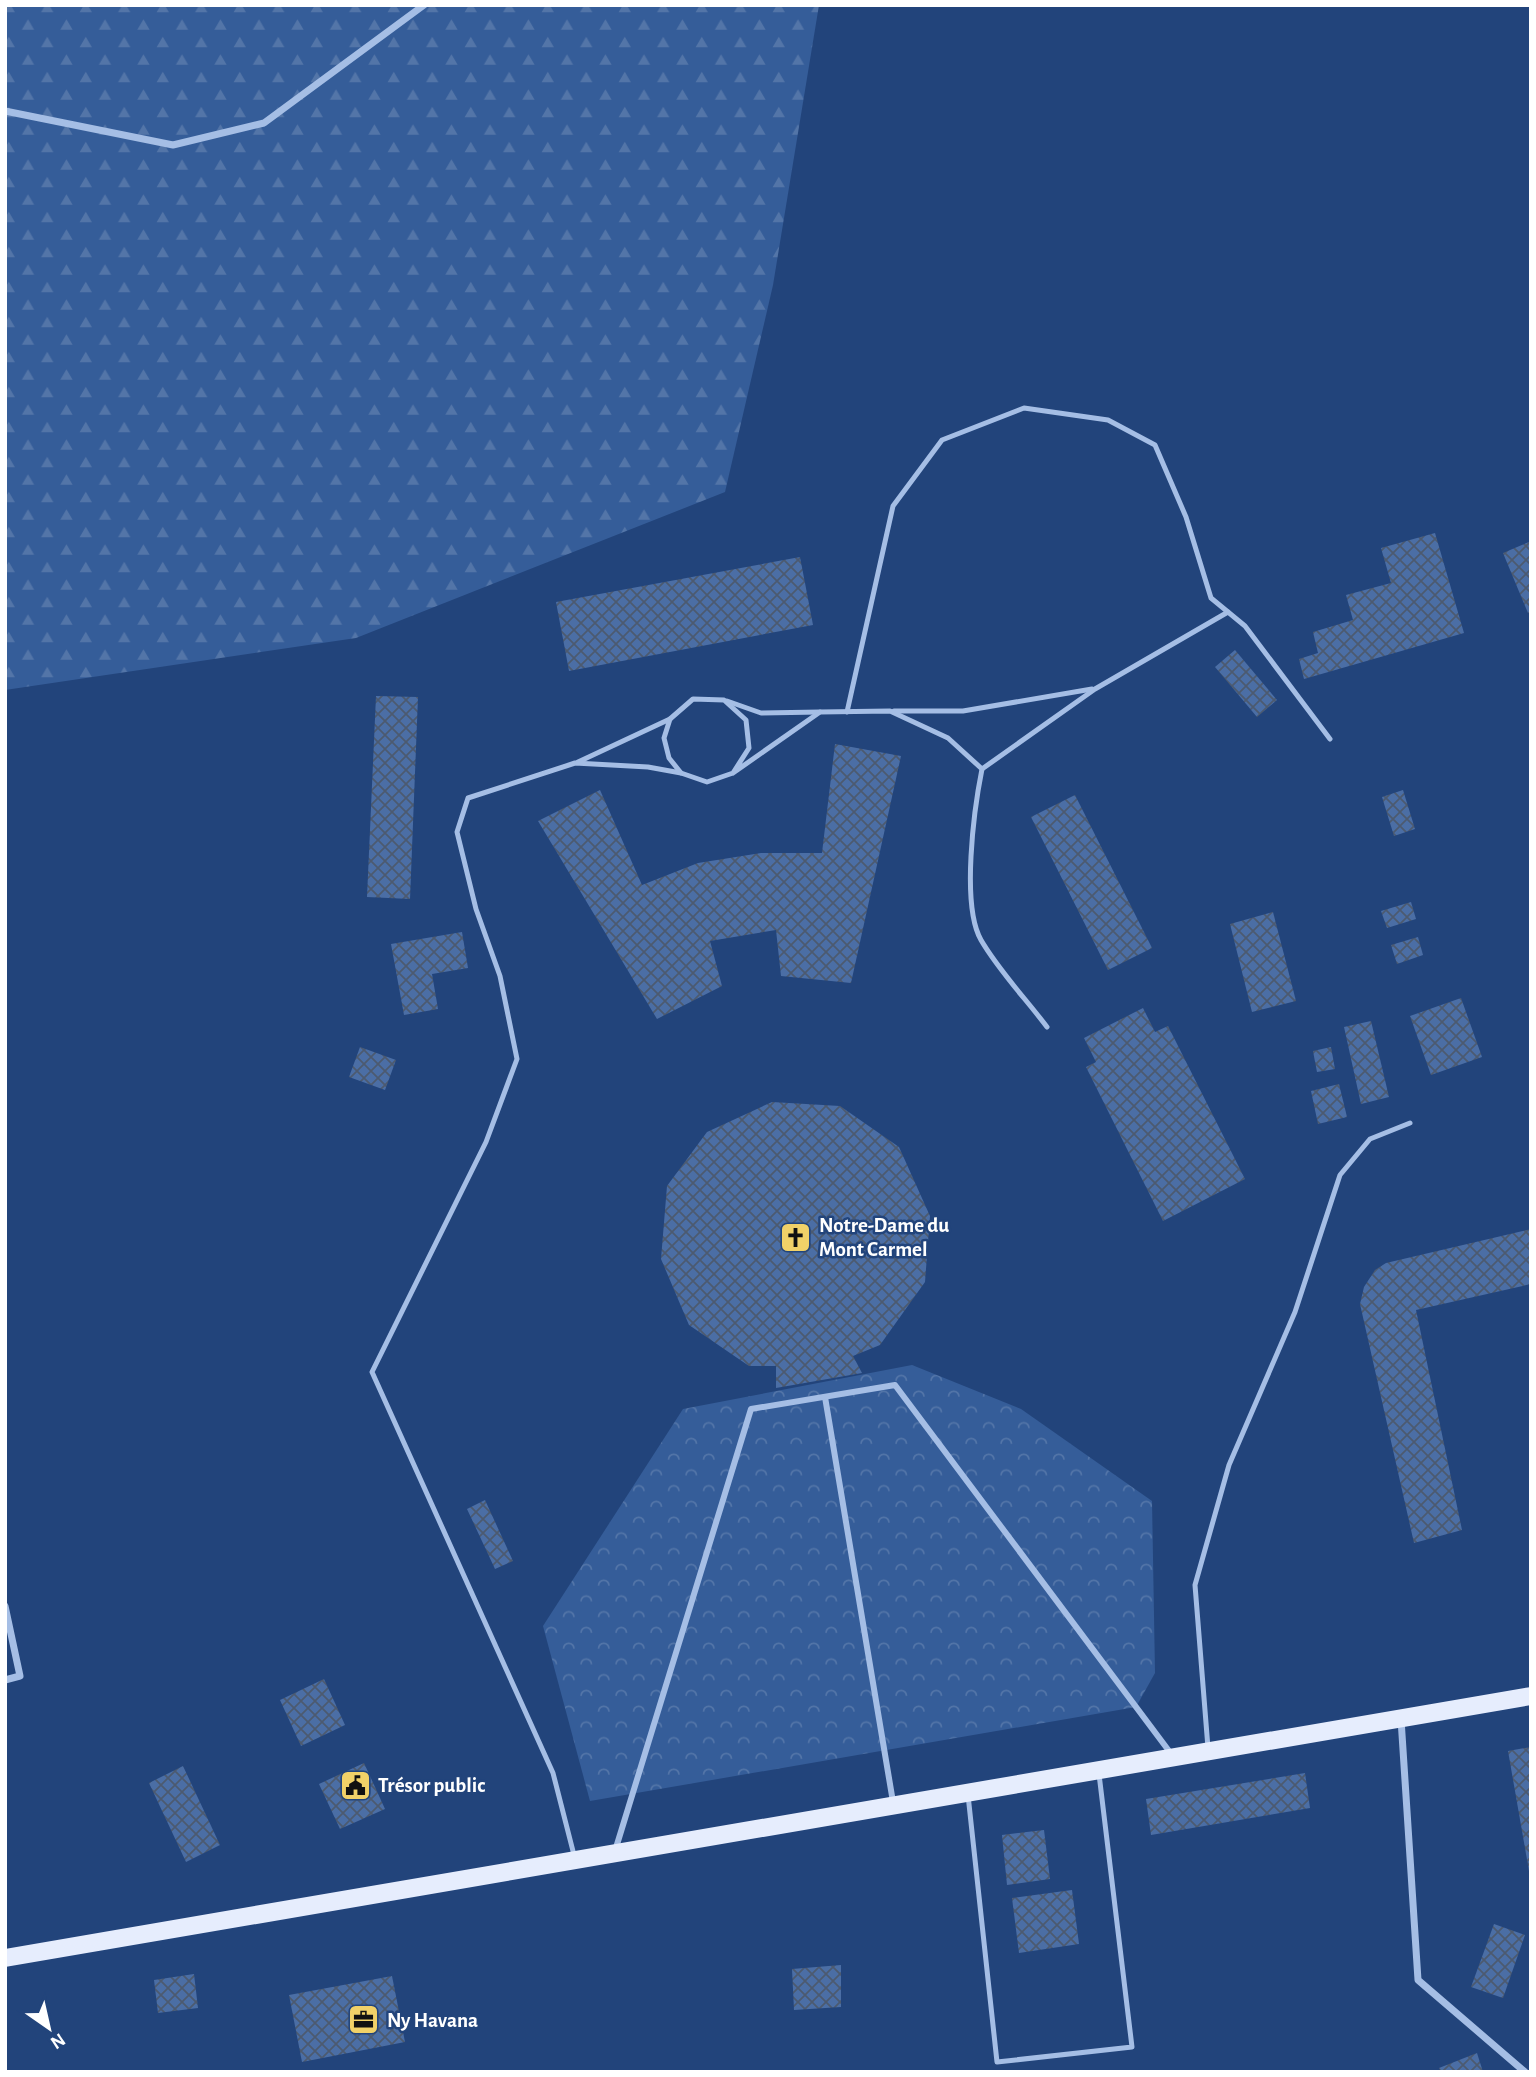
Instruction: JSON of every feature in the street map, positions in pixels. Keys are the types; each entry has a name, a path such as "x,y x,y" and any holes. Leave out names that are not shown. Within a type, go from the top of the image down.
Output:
{"main road":[{"path":"5,1958 575,1858 1531,1696"}],"street":[{"path":"5,111 173,145 264,123 424,5"},
{"path":"614,1852 751,1409 825,1396 895,1385 1173,1757"},
{"path":"825,1396 893,1804"},
{"path":"5,1606 20,1676 5,1680"},
{"path":"1401,1718 1418,1980 1525,2072 1531,2069"}],"lane":[{"path":"847,712 893,506 942,440 1024,408 1108,420 1155,445 1186,517 1212,598 1245,626 1330,739"},
{"path":"1047,1027 980,939 970,890 974,812 982,769 1095,689 1228,612"},
{"path":"575,1858 553,1773 372,1372 486,1143 517,1059 500,976 476,909 457,832 468,798 575,763 670,719 694,699 724,700 761,713 963,711 1095,689"},
{"path":"724,700 746,720 749,748 733,773"},
{"path":"891,711 948,738 982,769"},
{"path":"575,763 649,767 681,773 707,782 733,773 820,712"},
{"path":"670,719 664,738 669,758 681,773"},
{"path":"1208,1751 1195,1585 1229,1465 1294,1312 1340,1175 1370,1139 1410,1124"},
{"path":"968,1792 997,2062 1132,2048 1098,1769"}],"green space":[{"path":"5,5 819,5 773,285 725,492 356,638 5,690"},
{"path":"912,1365 1021,1409 1152,1501 1155,1673 1136,1707 590,1801 543,1626 683,1409"}],"building":[{"path":"1435,533 1464,633 1304,679 1299,659 1318,653 1313,632 1353,620 1346,595 1391,583 1381,548"},
{"path":"1529,542 1531,612 1528,613 1503,553"},
{"path":"800,557 813,625 569,671 556,602"},
{"path":"1235,650 1277,700 1257,717 1215,667"},
{"path":"376,696 418,697 410,899 367,897"},
{"path":"835,744 901,756 851,983 781,976 776,930 710,941 722,986 657,1019 538,821 600,790 642,885 698,863 761,853 822,853"},
{"path":"1403,790 1415,829 1394,836 1382,797"},
{"path":"1075,795 1152,948 1108,970 1031,817"},
{"path":"1411,902 1416,919 1387,928 1381,911"},
{"path":"1273,912 1296,1001 1252,1012 1230,924"},
{"path":"462,932 468,968 432,974 438,1009 404,1015 391,944"},
{"path":"1418,937 1423,955 1397,964 1391,945"},
{"path":"1461,998 1482,1057 1431,1075 1410,1016"},
{"path":"1143,1008 1155,1032 1168,1026 1245,1179 1163,1221 1086,1067 1096,1062 1084,1038"},
{"path":"1371,1021 1389,1097 1361,1104 1344,1027"},
{"path":"360,1047 396,1060 385,1090 349,1077"},
{"path":"1331,1047 1335,1069 1317,1072 1313,1051"},
{"path":"1339,1084 1347,1117 1318,1124 1311,1091"},
{"name":"Notre-Dame du Mont Carmel","path":"772,1102 840,1106 899,1147 930,1216 925,1282 880,1345 853,1356 862,1373 776,1388 776,1366 749,1366 689,1325 661,1259 667,1186 707,1132"},
{"path":"1531,1229 1531,1284 1416,1310 1462,1530 1414,1543 1360,1304 1364,1287 1375,1270 1386,1263"},
{"path":"485,1500 513,1561 495,1569 467,1509"},
{"path":"324,1679 345,1725 301,1746 280,1700"},
{"path":"1531,1747 1531,1871 1529,1871 1508,1751"},
{"path":"364,1763 385,1809 340,1829 319,1784"},
{"path":"183,1766 220,1845 186,1862 149,1783"},
{"path":"1305,1773 1310,1808 1151,1835 1146,1799"},
{"path":"1044,1830 1050,1879 1007,1885 1002,1835"},
{"path":"1072,1890 1079,1944 1019,1953 1012,1898"},
{"path":"1494,1924 1525,1935 1503,1998 1471,1987"},
{"path":"841,1965 841,2007 794,2010 792,1969"},
{"path":"194,1974 198,2008 158,2013 154,1980"},
{"path":"392,1976 405,2042 302,2062 289,1995"},
{"path":"1477,2053 1483,2072 1441,2072 1439,2068"}],"place":[{"name":"Notre-Dame du Mont Carmel","path":"796,1237"},
{"name":"Trésor public","path":"355,1785"},
{"name":"Ny Havana","path":"364,2020"}]}
